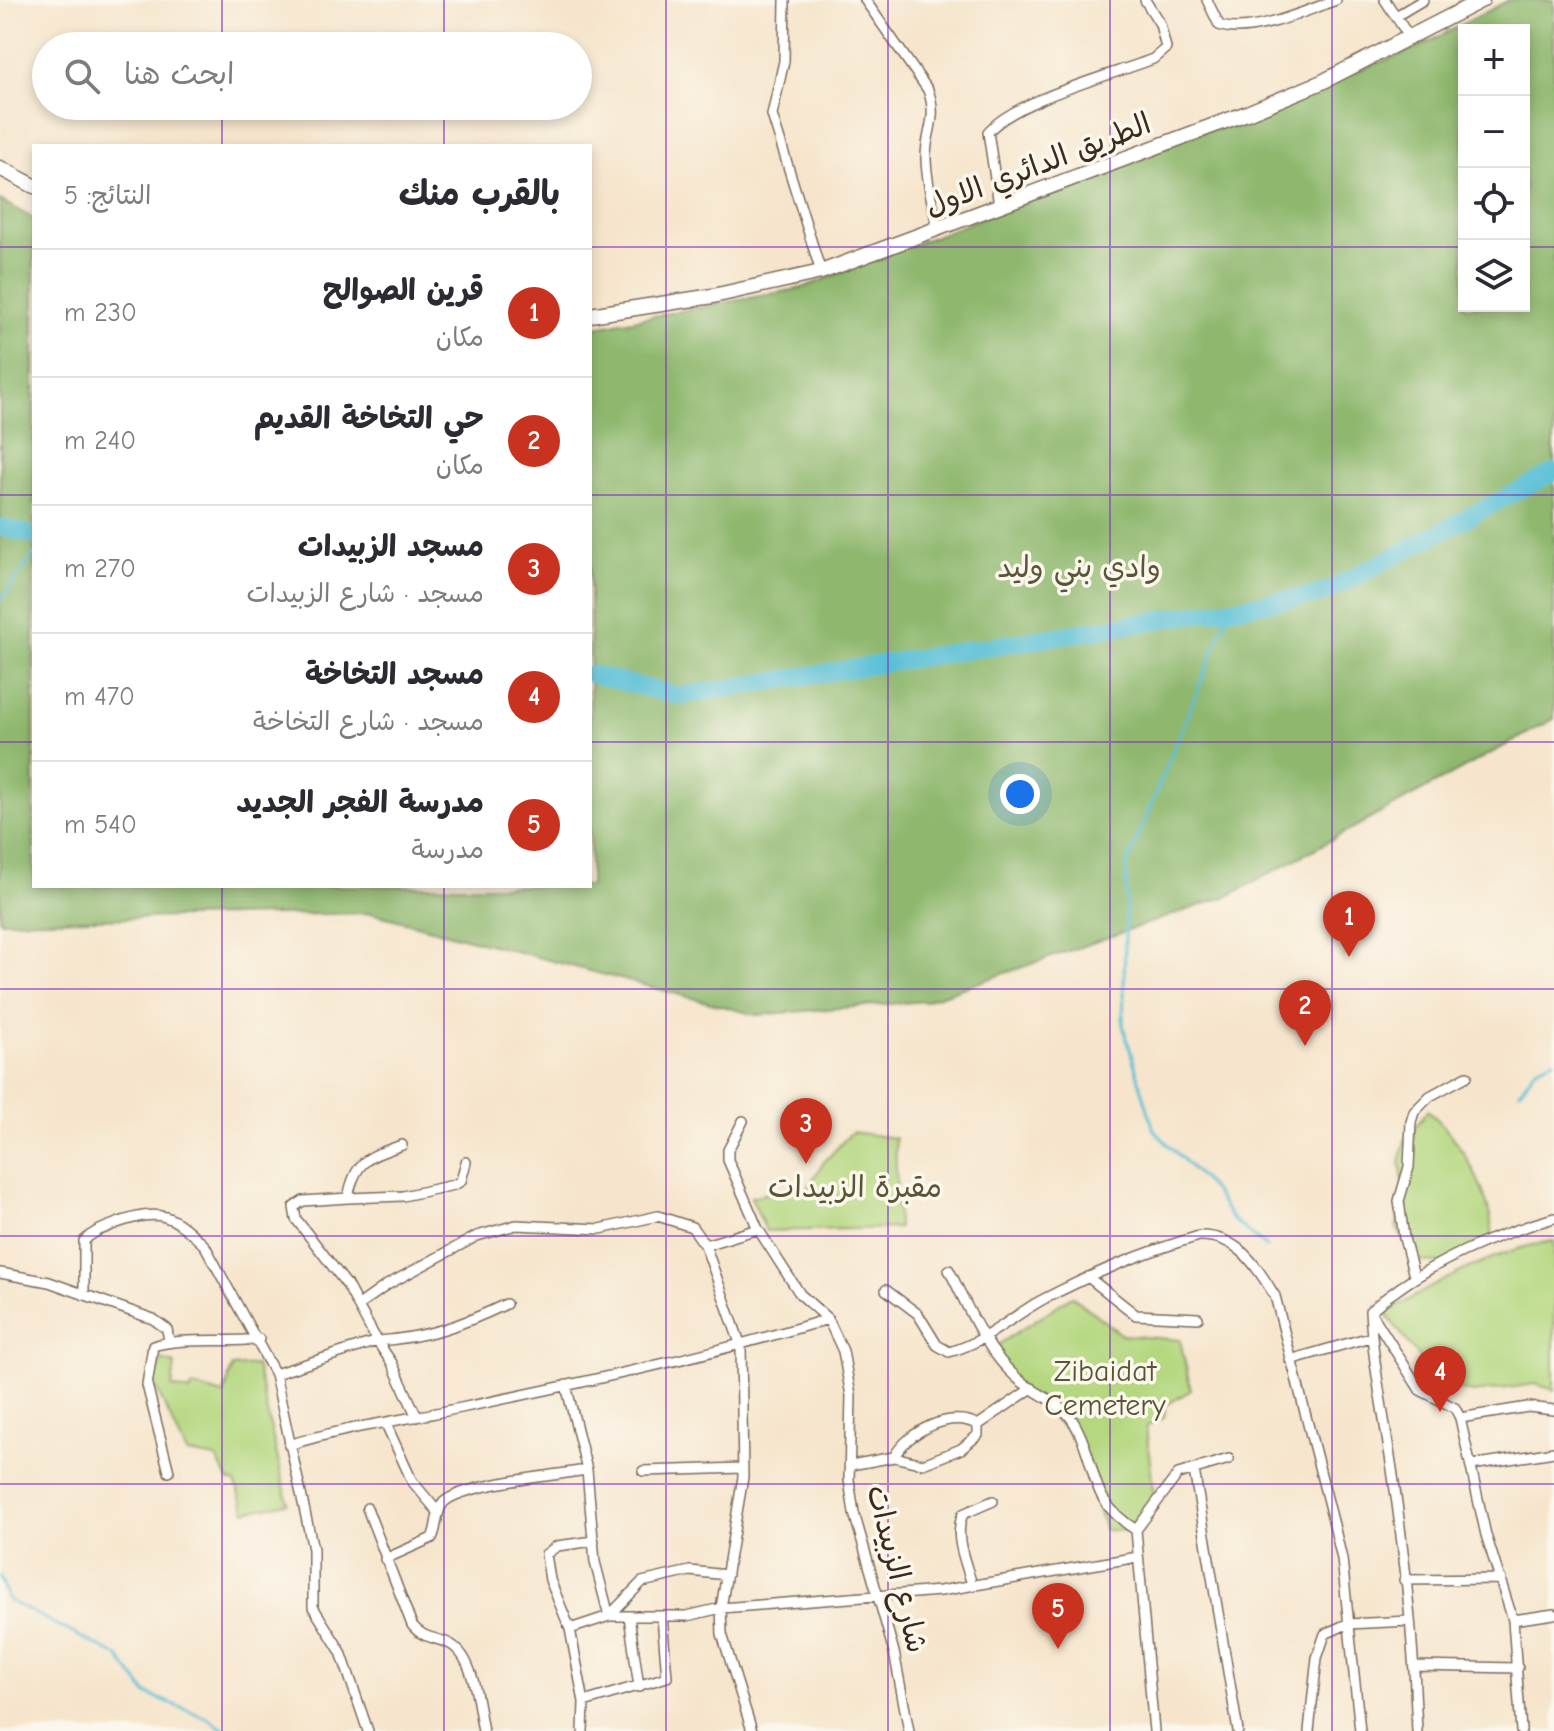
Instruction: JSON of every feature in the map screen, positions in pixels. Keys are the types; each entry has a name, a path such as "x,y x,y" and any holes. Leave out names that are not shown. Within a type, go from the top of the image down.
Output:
{"main road":[{"name":"الطريق الدائري الاول","path":"592,315 713,296 821,272 1247,113 1322,82 1482,0"},
{"path":"0,168 32,185"}],"street":[{"path":"785,0 784,61 772,115 821,272"},
{"path":"865,0 920,78 933,104 934,122 926,158 938,230"},
{"path":"999,205 988,132 995,123 1024,109 1153,59 1162,52 1166,41 1145,0"},
{"path":"1207,0 1219,25 1233,29 1274,21 1336,0"},
{"path":"1385,0 1410,38"},
{"path":"1396,16 1423,0"},
{"path":"1414,1276 1399,1201 1409,1167 1411,1122 1414,1112 1430,1096 1467,1076"},
{"name":"شارع الزبيدات","path":"743,1121 728,1150 728,1160 758,1229 800,1294 828,1319 843,1351 851,1396 849,1480 854,1513 894,1652 909,1731"},
{"path":"348,1198 356,1168 374,1155 402,1145"},
{"path":"417,1417 392,1363 359,1305 293,1214 297,1203 403,1196 454,1185 461,1181 466,1162"},
{"path":"84,1295 82,1248 89,1235 144,1214 159,1213 183,1227 205,1246 259,1339 275,1374 313,1549 313,1607 341,1652 368,1731"},
{"path":"359,1305 387,1285 477,1236 516,1225 600,1229 647,1218 667,1217 692,1227 705,1245 741,1346 743,1468 721,1608 725,1649 752,1731"},
{"path":"1370,1311 1414,1276 1527,1225 1554,1218"},
{"path":"705,1245 758,1229"},
{"path":"886,1290 918,1314 944,1351 957,1350 985,1337 1037,1303 1124,1259 1191,1239 1212,1236 1226,1240 1255,1264 1275,1296 1342,1559 1360,1731"},
{"path":"949,1270 985,1337 1015,1377 1064,1408 1081,1437 1108,1509 1136,1530"},
{"path":"0,1273 19,1274 162,1324 169,1341"},
{"path":"1088,1277 1136,1315 1198,1318"},
{"path":"275,1374 377,1341 428,1336 459,1327 506,1304"},
{"path":"1370,1311 1370,1337 1392,1470 1410,1621 1417,1731"},
{"path":"1370,1311 1420,1390 1455,1408 1460,1418 1486,1535 1513,1620 1521,1731"},
{"path":"289,1445 322,1434 386,1424 741,1346 828,1319"},
{"path":"1290,1360 1370,1337"},
{"path":"169,1472 147,1385 153,1346 169,1341 207,1343 259,1339"},
{"path":"566,1385 587,1470 598,1580 609,1616"},
{"path":"978,1425 1032,1388"},
{"path":"1460,1418 1528,1407 1554,1410"},
{"path":"894,1457 911,1436 943,1422 961,1419 978,1425"},
{"path":"386,1424 412,1481 438,1512"},
{"path":"851,1465 894,1457 913,1464 937,1460 971,1443 978,1435 978,1425"},
{"path":"1472,1465 1554,1452"},
{"path":"1154,1731 1136,1530 1172,1479 1229,1459"},
{"path":"643,1471 743,1468"},
{"path":"385,1559 432,1538 438,1512 445,1501 473,1489 587,1470"},
{"path":"1194,1470 1238,1731"},
{"path":"972,1585 957,1532 959,1523 963,1514 993,1501"},
{"path":"367,1508 412,1625 418,1633 448,1643 463,1657 483,1731"},
{"path":"583,1731 584,1702 570,1629 550,1580 546,1554 557,1546 594,1541"},
{"path":"570,1629 609,1616 662,1617 721,1608 876,1597 972,1585 1138,1557"},
{"path":"609,1616 642,1582 690,1571 727,1575"},
{"path":"1404,1580 1501,1579"},
{"path":"1513,1620 1554,1614"},
{"path":"629,1616 639,1687"},
{"path":"584,1702 663,1681 668,1673 662,1617"},
{"path":"1309,1731 1320,1644 1330,1629 1347,1624 1410,1621"},
{"path":"1414,1666 1518,1668"}],"green space":[{"name":"وادي بني وليد","path":"1509,0 1554,0 1554,719 1230,895 925,1001 756,1015 371,913 0,921 0,200 32,218 32,888 592,888 592,328 802,288 1421,46 1458,27 1458,312 1530,312 1530,24 1463,24"},
{"path":"1428,1110 1453,1138 1473,1170 1487,1206 1493,1242 1441,1264 1415,1260 1396,1227 1404,1187 1400,1163 1405,1140"},
{"name":"مقبرة الزبيدات","path":"852,1132 895,1138 898,1228 766,1231 751,1197 796,1187 807,1189 823,1163"},
{"path":"1554,1241 1554,1390 1535,1384 1473,1393 1439,1383 1386,1314 1489,1259"},
{"name":"Zibaidat Cemetery","path":"1072,1296 1122,1335 1180,1340 1191,1390 1165,1406 1164,1417 1146,1427 1154,1497 1133,1531 1105,1530 1073,1435 1010,1384 998,1345"},
{"path":"161,1360 175,1364 172,1387 190,1392 193,1386 224,1395 232,1367 256,1365 288,1503 246,1511 235,1482 229,1481 216,1458 187,1453 154,1384"}],"waterway":[{"name":"وادي بني وليد","path":"592,674 679,696 1322,594 1554,472"},
{"name":"وادي بني وليد","path":"0,527 32,535"},
{"path":"0,601 32,557"},
{"path":"1231,608 1127,864 1123,1026 1154,1130 1213,1190 1232,1219 1266,1247"},
{"path":"1520,1091 1536,1068 1554,1060"},
{"path":"0,1577 8,1600 118,1656 147,1694 207,1718 226,1731"}],"place":[{"name":"قرين الصوالح","path":"1349,957"},
{"name":"حي التخاخة القديم","path":"1305,1046"},
{"name":"مسجد الزبيدات","path":"806,1164"},
{"name":"مسجد التخاخة","path":"1440,1412"},
{"name":"مدرسة الفجر الجديد","path":"1058,1649"}]}
